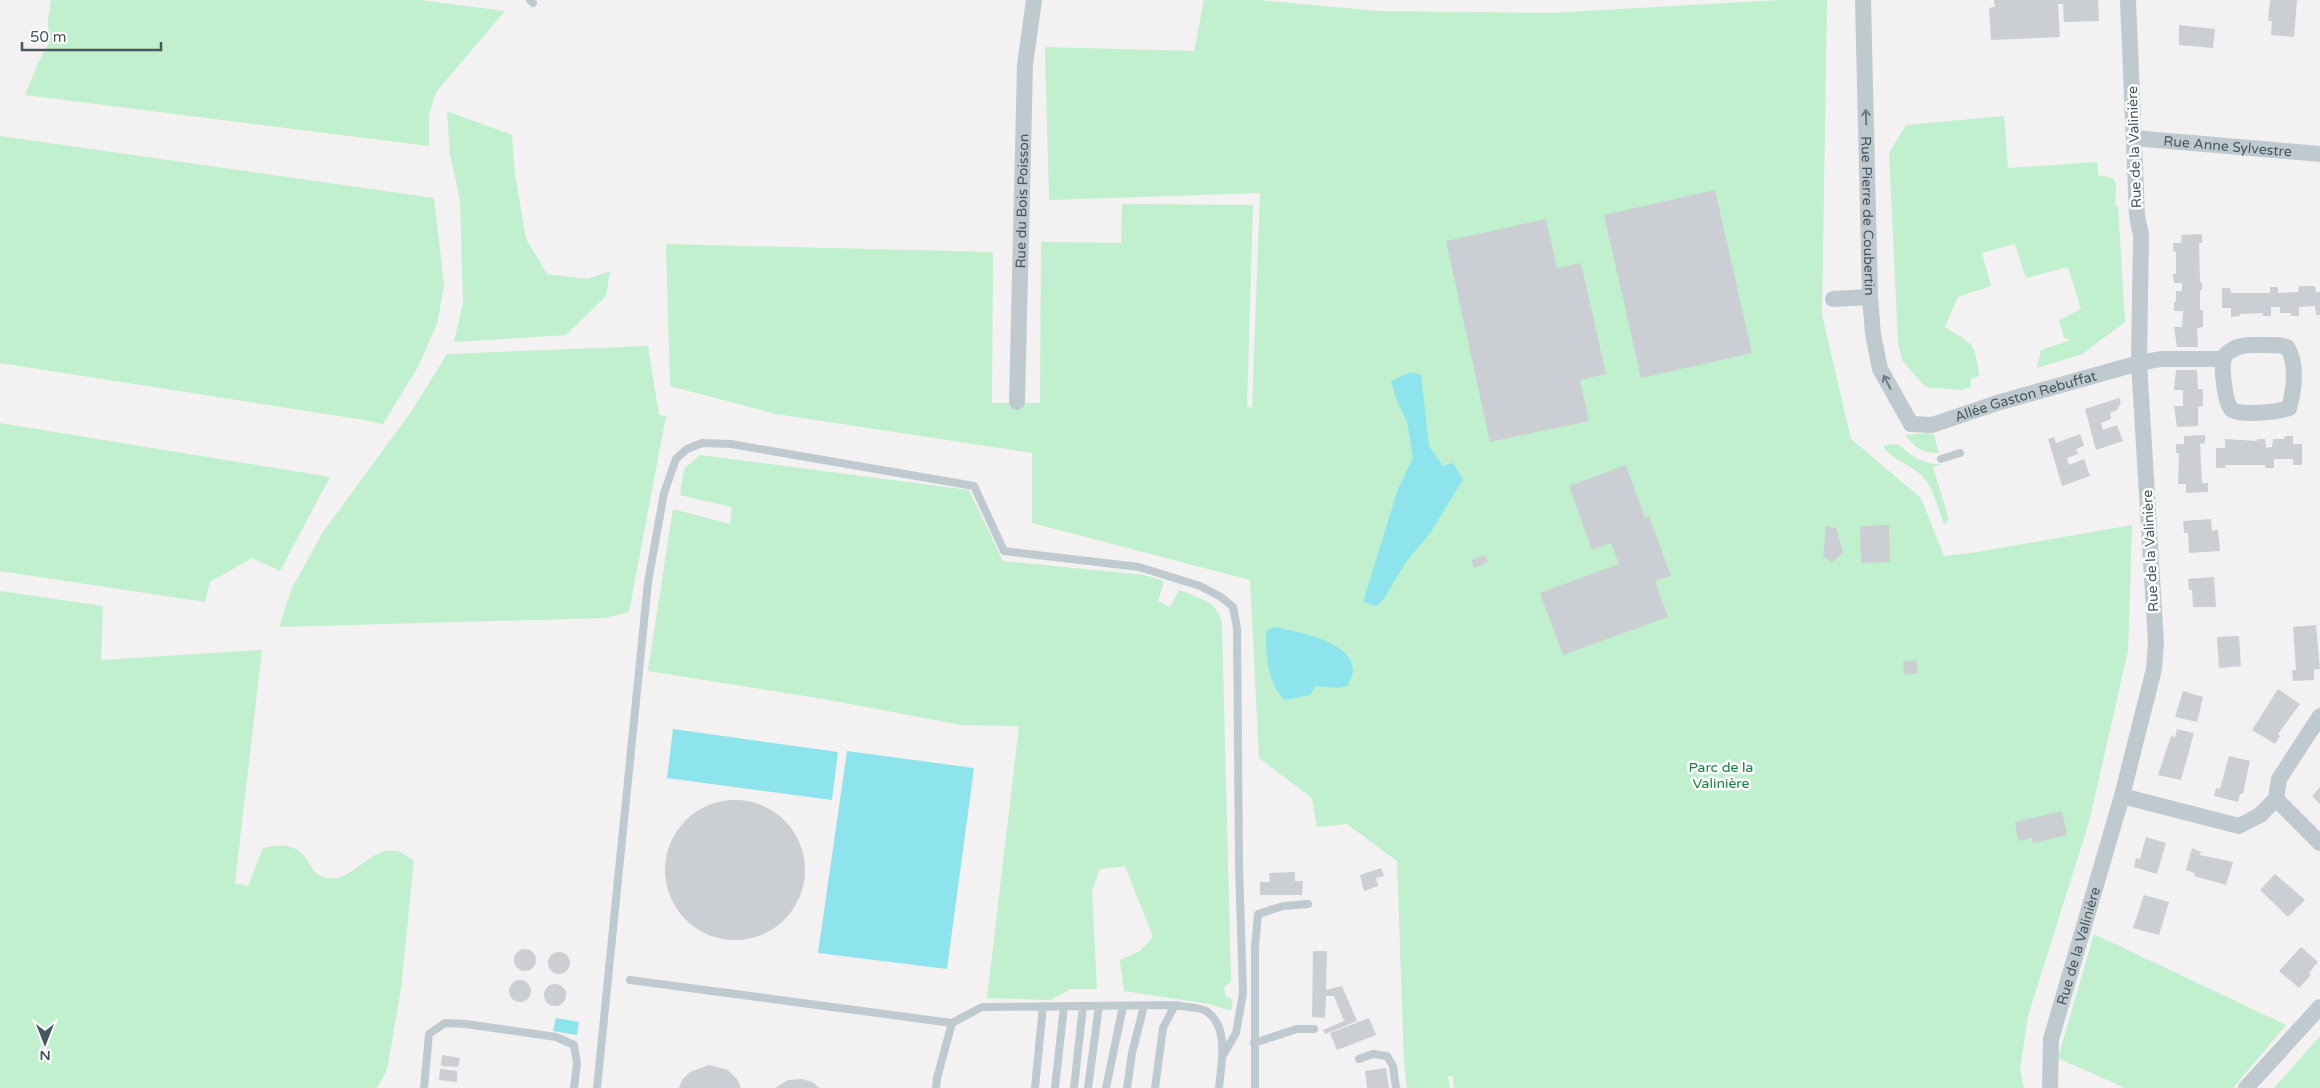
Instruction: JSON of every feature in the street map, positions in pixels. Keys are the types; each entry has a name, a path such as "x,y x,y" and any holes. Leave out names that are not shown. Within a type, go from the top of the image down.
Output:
{"street":[{"name":"Rue du Bois Poisson","path":"1018,402 1025,65 1034,0"},
{"name":"Rue Pierre de Coubertin","path":"1863,0 1870,298 1873,334 1880,369 1911,424"},
{"name":"Rue de la Valinière","path":"2050,1088 2051,1039 2122,796 2154,669 2156,643 2139,363 2141,235 2137,216 2128,0"},
{"name":"Rue Anne Sylvestre","path":"2134,138 2320,154"},
{"path":"1833,299 1870,298"},
{"path":"2278,345 2288,347 2292,354 2293,367 2293,395 2289,408 2281,411 2242,413 2231,410 2226,403 2224,359 2230,351 2238,346 2278,345"},
{"name":"Allée Gaston Rebuffat","path":"1911,424 1932,425 1998,403 2139,363 2161,359 2224,359"},
{"path":"2122,796 2239,826 2260,815 2276,799 2278,778 2320,716"},
{"path":"2276,799 2320,843"},
{"path":"2246,1088 2320,1007"}],"lane":[{"path":"597,1088 648,582 664,493 676,459 686,449 702,443 731,444 974,486 1004,551 1139,567 1200,586 1221,597 1233,607 1237,628 1243,993 1236,1032 1222,1057"},
{"path":"1941,459 1960,453"},
{"path":"1255,1088 1254,1043 1258,914 1283,906 1308,904"},
{"path":"630,980 952,1023 982,1006 1175,1005 1205,1011 1219,1024 1222,1057 1219,1088"},
{"path":"1155,1088 1163,1028 1175,1005"},
{"path":"1035,1088 1043,1006"},
{"path":"1055,1088 1064,1006"},
{"path":"1074,1088 1083,1006"},
{"path":"1088,1088 1099,1006"},
{"path":"1106,1088 1123,1006"},
{"path":"1128,1088 1132,1053 1144,1006"},
{"path":"424,1088 429,1034 445,1023 556,1036 574,1045 577,1063 574,1088"},
{"path":"936,1088 952,1023"},
{"path":"1254,1043 1297,1029 1314,1029"},
{"path":"1359,1059 1372,1054 1387,1056 1393,1066 1396,1088"}],"green space":[{"path":"51,0 420,0 505,11 436,92 429,115 429,146 25,95 38,63 49,43 48,20"},
{"name":"Parc de la Valinière","path":"1204,0 1258,0 1379,11 1550,13 1780,0 1827,0 1822,315 1851,439 1921,498 1944,556 2132,525 2128,651 2089,822 2028,1016 2020,1070 2024,1088 1454,1088 1453,1077 1448,1076 1450,1088 1407,1088 1404,1063 1397,861 1347,824 1317,827 1312,798 1259,758 1250,580 1032,523 1032,453 776,414 670,386 666,244 993,252 992,403 1040,403 1041,242 1121,243 1122,204 1253,205 1247,407 1252,408 1260,193 1049,200 1045,47 1194,51"},
{"path":"447,111 512,135 515,174 526,239 547,274 588,279 610,271 606,296 566,335 454,342 463,302 460,200 450,155"},
{"path":"2004,116 2008,168 2097,162 2098,175 2113,178 2116,185 2115,205 2118,206 2125,322 2082,354 2037,368 2041,350 2071,340 2064,338 2059,320 2081,309 2068,267 2026,278 2015,244 1982,253 1991,286 1958,297 1945,327 1971,345 1976,356 1979,376 1970,379 1971,387 1960,390 1925,387 1902,360 1898,342 1889,153 1906,125"},
{"path":"0,136 434,198 444,284 437,324 418,367 383,424 0,363"},
{"path":"648,346 659,415 666,416 629,612 605,618 279,627 292,588 323,532 411,412 447,354"},
{"path":"0,423 330,477 280,571 252,558 210,582 205,602 0,571"},
{"path":"1928,433 1934,435 1939,453 1920,449 1905,435"},
{"path":"1898,444 1918,459 1929,463 1942,464 1933,467 1949,520 1944,525 1935,497 1924,478 1884,449 1884,445"},
{"path":"700,455 969,490 1003,561 1144,575 1164,581 1158,601 1170,607 1179,590 1207,602 1218,611 1222,626 1231,981 1224,988 1226,997 1233,999 1231,1011 1210,1004 1124,991 1120,960 1140,951 1153,937 1125,866 1100,869 1092,891 1097,989 1070,989 1051,1000 987,998 1019,726 961,725 824,699 648,671 673,509 730,524 732,507 680,495 684,469"},
{"path":"0,591 103,606 101,660 262,650 235,883 248,886 263,848 275,846 291,847 301,852 312,869 323,877 334,878 343,876 377,854 387,851 397,851 414,860 401,988 387,1070 377,1088 0,1088"},
{"path":"2094,934 2286,1025 2233,1088 2125,1088 2058,1058"},
{"path":"2320,1036 2320,1088 2274,1088"}],"water":[{"path":"1411,372 1421,375 1429,446 1443,466 1453,463 1463,479 1431,532 1406,562 1384,599 1376,606 1363,602 1398,489 1413,458 1407,421 1397,402 1391,381"},
{"path":"1274,627 1321,639 1344,652 1351,661 1353,671 1348,686 1338,688 1316,686 1310,695 1284,700 1274,685 1267,659 1266,631"},
{"path":"673,729 838,752 832,800 667,778"},
{"path":"847,751 974,768 947,969 818,953"},
{"path":"556,1018 579,1022 577,1035 553,1031"}],"building":[{"path":"1994,0 2098,0 2099,21 2064,22 2063,4 2058,4 2060,37 1991,40 1989,8 1995,7"},
{"path":"2270,0 2297,0 2294,37 2271,35 2272,21 2268,21"},
{"path":"2179,25 2215,29 2213,48 2179,45"},
{"path":"1715,190 1752,353 1641,378 1604,215"},
{"path":"1546,219 1557,268 1581,263 1606,374 1580,380 1589,421 1490,442 1446,241"},
{"path":"2202,234 2202,243 2199,243 2200,282 2202,282 2200,310 2203,310 2203,327 2197,328 2198,347 2177,347 2174,327 2182,327 2183,311 2174,311 2174,302 2176,302 2176,291 2182,291 2182,283 2174,283 2173,274 2176,274 2176,252 2173,251 2173,243 2181,243 2182,235"},
{"path":"2299,286 2315,286 2316,292 2320,292 2320,315 2316,315 2315,306 2299,307 2299,316 2291,316 2291,313 2280,313 2280,307 2271,307 2271,316 2263,316 2263,313 2240,314 2240,316 2231,317 2231,308 2222,308 2222,288 2230,288 2231,293 2270,293 2270,287 2278,287 2278,293 2298,292"},
{"path":"2176,370 2197,370 2198,389 2203,389 2203,406 2198,407 2198,426 2177,427 2174,406 2183,406 2183,390 2174,390"},
{"path":"2119,398 2121,403 2117,410 2110,413 2111,419 2101,423 2103,430 2117,425 2123,441 2096,450 2085,409"},
{"path":"2080,434 2084,446 2076,449 2078,454 2067,458 2069,465 2084,459 2090,476 2062,486 2048,439 2054,437 2056,443"},
{"path":"2205,435 2205,443 2200,444 2202,483 2208,483 2208,492 2186,493 2186,484 2178,484 2179,453 2176,453 2176,444 2184,444 2184,436"},
{"path":"2285,436 2293,436 2293,444 2302,444 2302,465 2293,465 2293,459 2274,459 2274,468 2265,468 2265,465 2225,465 2225,468 2216,468 2216,448 2225,448 2225,439 2257,441 2257,439 2265,439 2266,448 2272,447 2273,439 2284,439"},
{"path":"1626,465 1645,518 1649,516 1671,576 1655,581 1668,617 1563,655 1540,593 1619,564 1611,543 1592,550 1569,486"},
{"path":"2211,519 2212,531 2218,530 2220,551 2189,553 2188,533 2184,533 2183,521"},
{"path":"1889,525 1890,562 1861,563 1860,526"},
{"path":"1826,526 1836,528 1843,553 1832,562 1823,557"},
{"path":"1485,555 1488,562 1474,568 1471,560"},
{"path":"2214,577 2216,607 2193,607 2192,590 2189,590 2188,579"},
{"path":"2316,625 2320,669 2314,670 2314,680 2293,681 2292,670 2296,670 2293,627"},
{"path":"2239,636 2241,666 2219,668 2217,637"},
{"path":"1916,660 1918,673 1904,675 1903,662"},
{"path":"2278,689 2300,704 2278,734 2280,736 2275,744 2252,730"},
{"path":"2183,691 2203,697 2197,722 2175,717"},
{"path":"2177,729 2194,733 2181,780 2158,775 2171,736 2175,737"},
{"path":"2229,756 2250,761 2243,794 2240,794 2238,802 2214,796 2216,788 2220,789"},
{"path":"2320,787 2320,804 2312,796"},
{"path":"735,800 762,806 774,812 784,821 793,831 799,843 805,870 799,897 793,909 784,919 774,928 762,934 735,940 708,934 696,928 686,919 677,909 671,897 665,870 671,843 677,831 686,821 696,812 708,806"},
{"path":"2062,811 2067,835 2033,843 2032,838 2018,841 2015,822"},
{"path":"2146,837 2166,843 2157,874 2134,867 2136,858 2140,859"},
{"path":"2192,848 2201,852 2200,855 2233,862 2226,885 2194,876 2195,873 2186,870"},
{"path":"1381,868 1384,876 1376,878 1378,886 1364,891 1360,875"},
{"path":"1295,872 1295,881 1303,881 1302,895 1260,895 1260,882 1270,882 1269,873"},
{"path":"2275,874 2305,900 2288,917 2260,890"},
{"path":"2144,895 2169,902 2159,935 2133,928"},
{"path":"2301,947 2318,962 2309,973 2311,975 2299,988 2279,971"},
{"path":"525,949 533,952 536,960 533,968 525,971 517,968 514,960 517,952"},
{"path":"1313,951 1327,951 1326,990 1342,986 1357,1021 1325,1034 1323,1030 1344,1021 1334,996 1326,996 1325,1018 1312,1017"},
{"path":"559,952 567,955 570,963 567,971 559,974 551,971 548,963 551,955"},
{"path":"520,980 528,983 531,991 528,999 520,1002 512,999 509,991 512,983"},
{"path":"555,984 563,987 566,995 563,1003 555,1006 547,1003 544,995 547,987"},
{"path":"1369,1018 1376,1035 1337,1050 1330,1033"},
{"path":"442,1055 460,1058 458,1067 441,1066"},
{"path":"709,1065 728,1070 737,1079 741,1088 679,1088 682,1080 690,1072"},
{"path":"1386,1068 1389,1088 1367,1088 1365,1071"},
{"path":"440,1069 457,1071 457,1082 439,1080"},
{"path":"802,1079 812,1082 820,1088 775,1088 788,1080"}]}
